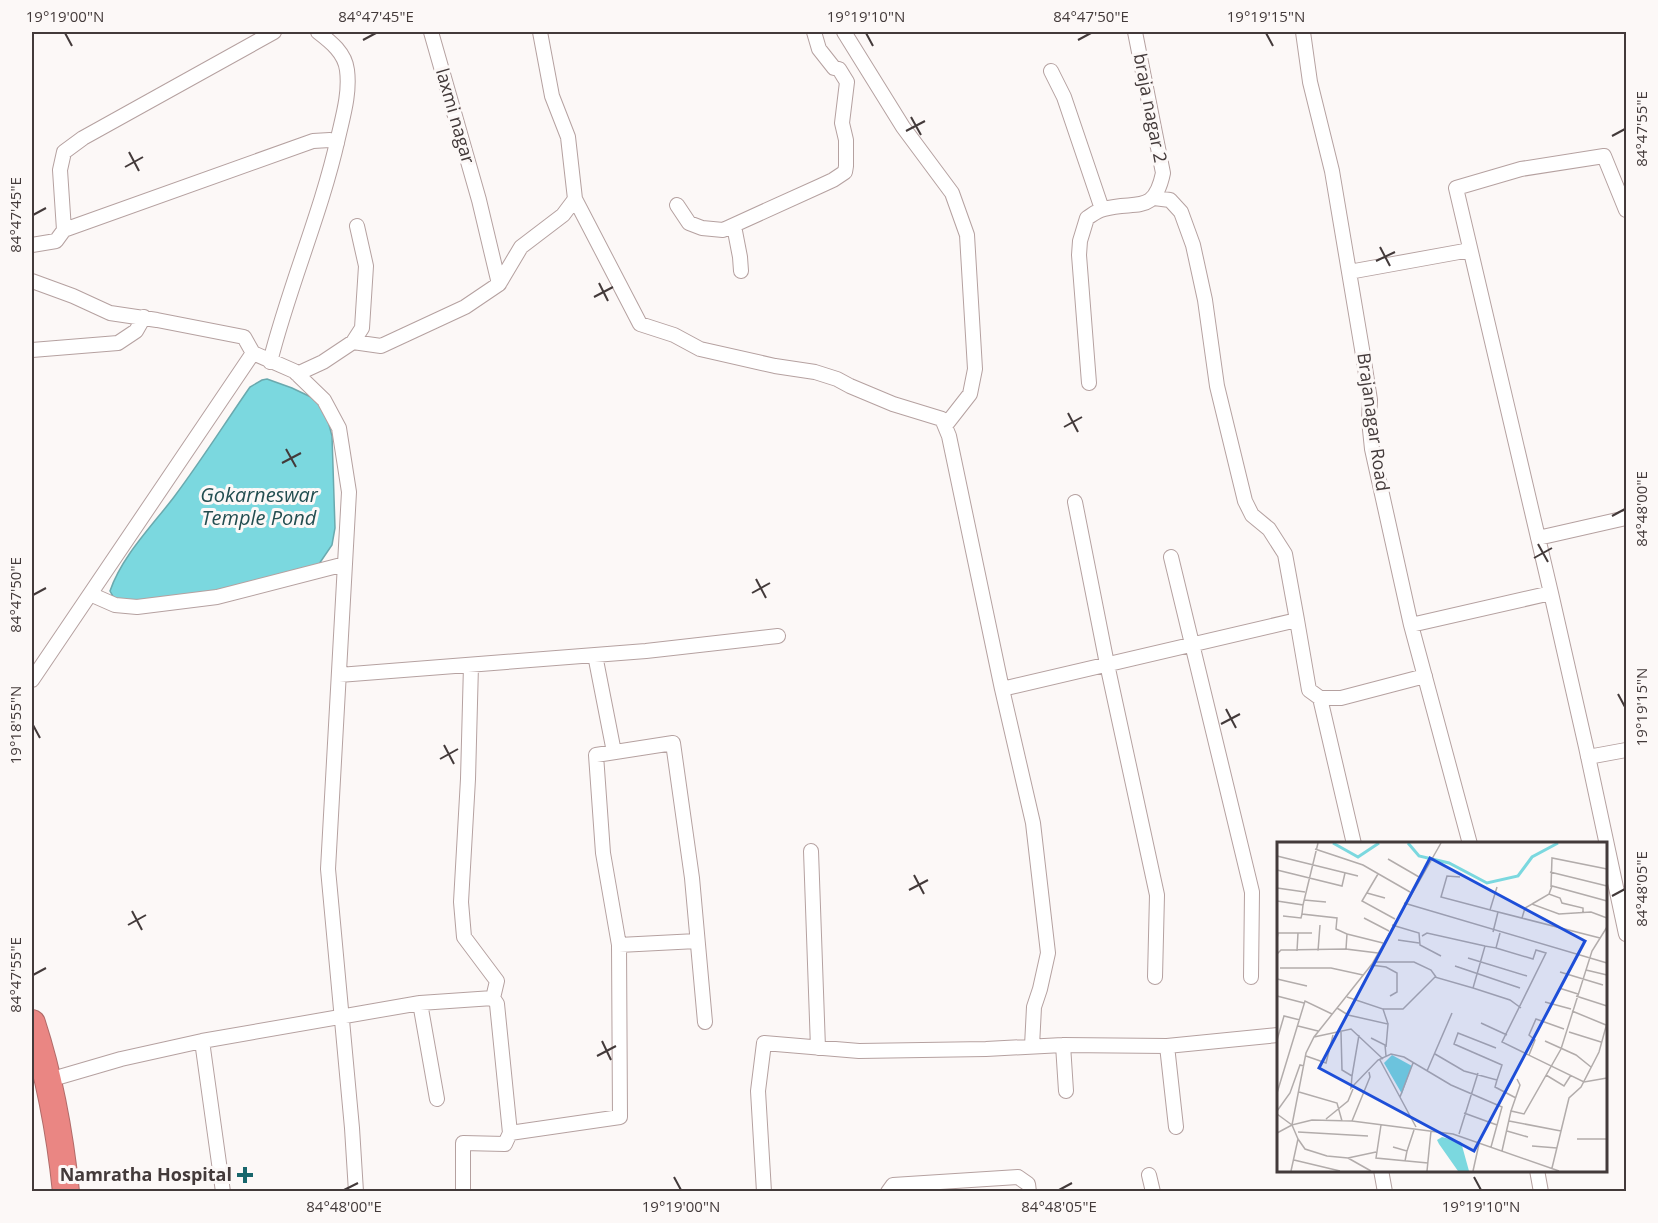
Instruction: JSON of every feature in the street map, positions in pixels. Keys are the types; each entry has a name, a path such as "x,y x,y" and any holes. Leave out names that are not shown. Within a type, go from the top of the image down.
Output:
{"highway":[{"path":"32,1023 49,1080 66,1191"}],"street":[{"path":"64,230 60,170 64,152 83,138 274,32"},
{"path":"270,362 282,315 331,168 348,90 347,69 341,54 318,32"},
{"name":"laxmi nagar","path":"431,32 479,200 499,284"},
{"path":"540,32 552,96 568,137 575,199 640,324 674,335 700,349 775,366 815,372 837,379 893,404 942,419 949,436 1002,689 1033,823 1048,954 1041,989 1034,1007 1032,1046"},
{"path":"677,205 689,223 702,228 723,231 833,180 844,172 846,149 842,123 847,82 839,69 834,68 819,49 814,32"},
{"path":"844,32 903,128 952,193 967,235 975,369 970,394 945,426"},
{"name":"braja nagar 2","path":"1135,32 1163,173 1160,189 1154,198"},
{"name":"Brajanagar Road","path":"1302,32 1310,82 1332,171 1349,272 1370,400 1369,420 1372,449 1411,625 1470,842"},
{"path":"1051,70 1067,107 1102,209"},
{"path":"32,245 56,241 64,230 313,141 330,140 337,143"},
{"path":"1606,842 1551,593 1456,188 1521,169 1604,156 1626,210"},
{"path":"1089,383 1079,255 1080,241 1087,218 1102,209 1134,205 1154,198 1170,200 1181,212 1193,245 1205,300 1217,386 1245,501 1252,515 1269,529 1285,554 1309,690 1320,698 1341,698 1425,676"},
{"path":"353,342 381,346 465,307 499,284 521,247 563,215 575,199"},
{"path":"734,225 741,271"},
{"path":"297,374 323,362 353,342 362,328 366,266 357,226"},
{"path":"1349,272 1470,250"},
{"path":"32,281 110,313 144,317 244,337 253,353 294,371 324,400 339,428 349,492 327,870 356,1191"},
{"path":"32,350 118,344 136,331 144,317"},
{"path":"32,680 253,353"},
{"path":"1075,502 1157,895 1155,977"},
{"path":"1538,538 1626,518"},
{"path":"1171,557 1252,892 1251,977"},
{"path":"90,594 115,606 137,607 218,597 345,564"},
{"path":"1411,625 1551,593"},
{"path":"1002,689 1297,620"},
{"path":"339,675 646,651 778,636"},
{"path":"595,655 614,752"},
{"path":"463,1191 463,1143 505,1144 510,1133 497,1004 494,998 497,981 464,937 461,902 468,780 471,665"},
{"path":"1320,698 1353,842"},
{"path":"510,1133 620,1117 619,945 603,853 596,755 673,743 692,878 705,1022"},
{"path":"1588,757 1626,750"},
{"path":"1607,846 1626,934"},
{"path":"811,852 818,1047"},
{"path":"619,945 697,941"},
{"path":"49,1080 121,1059 202,1041 420,1004 494,998"},
{"path":"420,1004 436,1099"},
{"path":"764,1191 759,1091 764,1042 859,1051 1063,1045 1167,1046 1277,1035"},
{"path":"202,1041 223,1191"},
{"path":"1063,1045 1066,1090"},
{"path":"1167,1046 1176,1127"},
{"path":"1381,1172 1385,1191"},
{"path":"1537,1172 1541,1191"},
{"path":"1149,1175 1153,1191"},
{"path":"888,1191 893,1185 1018,1177 1028,1184 1029,1191"}],"water":[{"name":"Gokarneswar Temple Pond","path":"267,379 313,398 323,407 328,421 332,436 335,528 332,545 319,564 233,590 131,603 114,598 110,591 115,578 138,542 174,497 250,387"}],"place":[{"name":"Namratha Hospital","path":"245,1175"}]}
